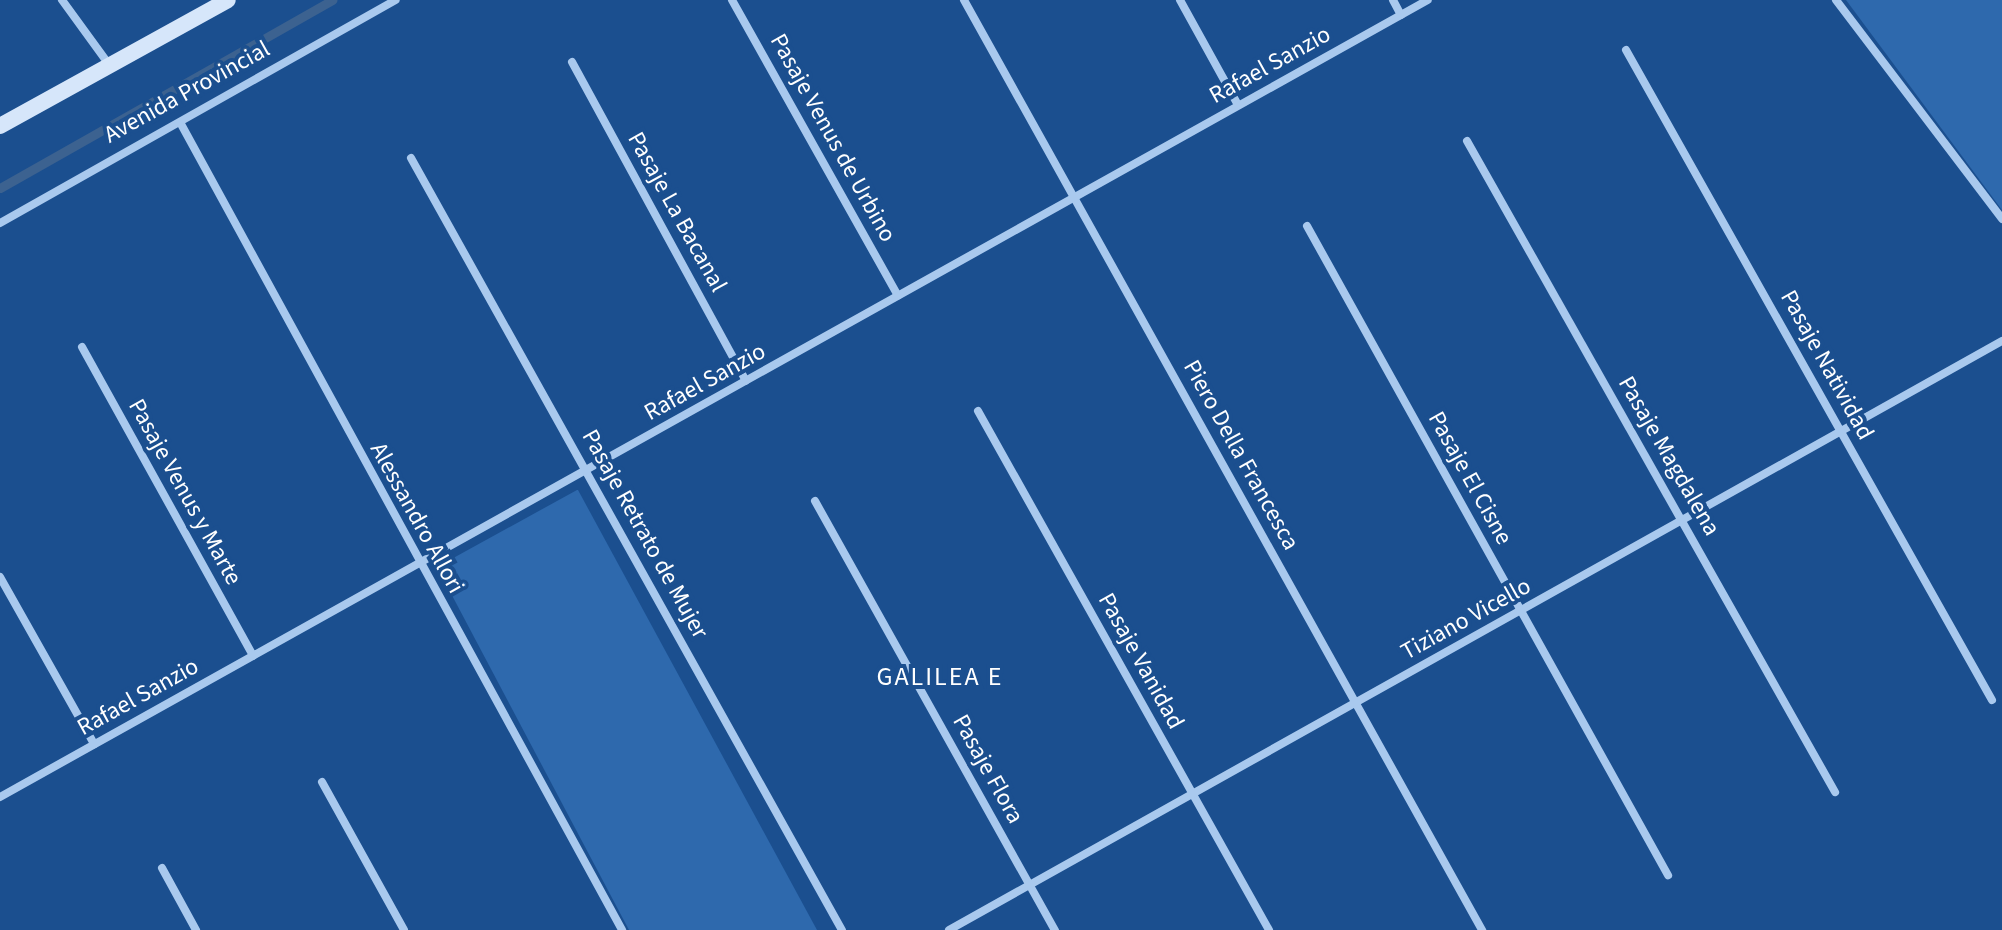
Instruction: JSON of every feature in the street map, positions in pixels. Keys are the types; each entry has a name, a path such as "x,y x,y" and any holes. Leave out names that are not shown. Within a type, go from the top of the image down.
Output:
{"street":[{"path":"62,0 108,63"},
{"path":"0,126 108,63 228,0"},
{"name":"Avenida Provincial","path":"0,223 181,124 395,0"},
{"name":"Pasaje Venus de Urbino","path":"732,0 898,296"},
{"name":"Piero Della Francesca","path":"964,0 1482,930"},
{"path":"1180,0 1238,105"},
{"path":"1393,0 1401,15"},
{"name":"Rafael Sanzio","path":"0,797 1428,0"},
{"path":"1836,0 2002,219"},
{"name":"Pasaje Natividad","path":"1626,50 1992,700"},
{"name":"Pasaje La Bacanal","path":"572,62 746,381"},
{"name":"Alessandro Allori","path":"181,124 418,564 622,930"},
{"name":"Pasaje Magdalena","path":"1467,141 1835,792"},
{"name":"Pasaje Retrato de Mujer","path":"411,158 842,930"},
{"name":"Pasaje El Cisne","path":"1307,226 1668,875"},
{"name":"Tiziano Vicello","path":"949,930 2002,341"},
{"name":"Pasaje Venus y Marte","path":"82,347 253,656"},
{"name":"Pasaje Vanidad","path":"978,411 1269,930"},
{"name":"Pasaje Flora","path":"815,501 1055,930"},
{"path":"0,577 94,744"},
{"path":"322,782 404,930"},
{"path":"162,868 196,930"}],"shaded area":[{"path":"1846,0 2002,0 2002,210"},
{"path":"578,490 817,930 629,930 437,567"}],"waterway":[{"path":"0,188 332,0"}],"district":[{"name":"GALILEA E","path":"940,677"}]}
